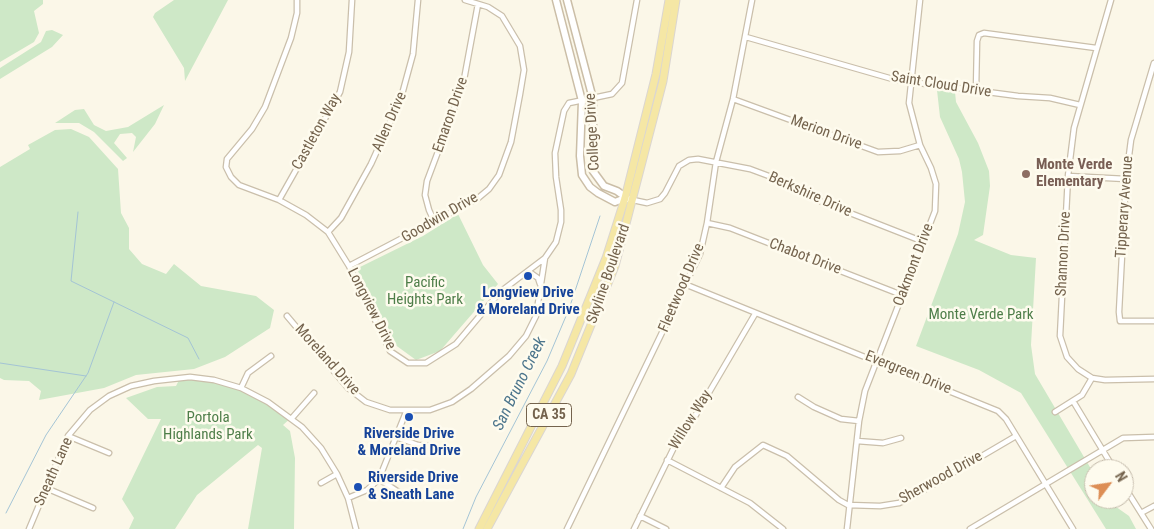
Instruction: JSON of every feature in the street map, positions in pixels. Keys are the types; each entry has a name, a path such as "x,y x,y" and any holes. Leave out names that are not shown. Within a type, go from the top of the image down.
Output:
{"main road":[{"name":"Skyline Boulevard","path":"479,529 572,344 606,258 625,198 658,67 669,0"},
{"name":"Skyline Boulevard","path":"487,529 505,491 561,392 581,352 615,266 667,61 676,0"}],"street":[{"name":"Longview Drive","path":"296,0 297,13 291,38 265,107 252,129 227,159 226,167 230,177 239,185 279,200 306,215 328,232 349,266 390,351 408,363 426,363 456,344 500,292 545,258 556,242 561,222 555,164 559,131 566,107 570,103 588,100"},
{"name":"Castleton Way","path":"279,200 340,92 349,52 352,0"},
{"name":"Allen Drive","path":"328,232 340,218 371,164 401,98 413,54 418,0"},
{"name":"Goodwin Drive","path":"349,266 435,223 477,199 489,189 499,175 511,142 524,70 520,46 502,16 465,0"},
{"name":"College Drive","path":"556,0 588,100 580,167 585,181 598,193 615,202 625,198 617,191 604,186 593,171 588,100 567,0"},
{"path":"588,100 612,94 622,83 637,0"},
{"name":"Fleetwood Drive","path":"567,529 687,286 700,254 707,223 716,162 733,99 752,0"},
{"name":"Oakmont Drive","path":"847,529 848,504 865,391 935,211 936,184 911,118 909,103 920,0"},
{"name":"Shannon Drive","path":"1092,378 1078,369 1067,357 1060,336 1068,176 1074,128 1111,0"},
{"name":"Emaron Drive","path":"435,223 425,195 428,181 463,85 478,4"},
{"path":"976,90 977,41 979,35 984,34 1096,48"},
{"name":"Saint Cloud Drive","path":"746,37 910,82 1050,98 1080,105"},
{"name":"Tipperary Avenue","path":"1154,62 1131,140 1126,179 1119,312 1120,321 1154,321"},
{"name":"Merion Drive","path":"733,99 878,152 900,151 920,145"},
{"name":"Berkshire Drive","path":"625,198 647,203 660,199 665,194 678,166 689,160 716,162 750,169 801,188 822,202 924,242"},
{"path":"1068,176 1126,179"},
{"name":"Chabot Drive","path":"707,223 730,228 902,295"},
{"name":"Moreland Drive","path":"287,316 356,395 377,407 406,412 430,410 452,402 471,389 509,356 526,336 536,316 545,258"},
{"path":"528,270 538,278 541,285"},
{"name":"Evergreen Drive","path":"687,286 998,411 1006,419 1072,529"},
{"name":"Willow Way","path":"634,529 666,460 681,433 694,418 755,314"},
{"path":"241,388 248,373 271,356"},
{"name":"Sneath Lane","path":"29,529 68,436 82,418 100,402 120,390 137,384 196,378 214,380 241,388 268,402 292,418 321,448 337,474 348,498 356,529"},
{"path":"1055,412 1073,401 1087,389 1092,378 1105,380 1154,379"},
{"path":"292,418 314,392"},
{"path":"798,397 814,407 841,419 859,421"},
{"path":"1073,401 1108,459"},
{"path":"348,498 367,490 379,479 406,412"},
{"path":"68,436 109,453"},
{"path":"396,436 418,445 428,446"},
{"name":"Sherwood Drive","path":"848,504 880,506 899,503 1016,436"},
{"path":"970,529 1123,438 1154,437"},
{"path":"857,440 883,443 901,438"},
{"path":"721,488 735,468 763,445 787,456 839,500 848,504"},
{"path":"666,460 750,502 783,529"},
{"path":"321,483 337,474"},
{"path":"379,479 406,498"},
{"path":"46,488 92,508"},
{"path":"1134,502 1151,529"},
{"path":"1141,513 1154,506"},
{"path":"640,516 666,529"}],"green space":[{"path":"0,0 43,0 43,4 34,11 39,33 34,42 0,62"},
{"path":"174,0 228,0 185,81 184,68 153,17 155,13"},
{"path":"52,30 63,35 52,47 0,79 0,68 41,42 46,31"},
{"name":"Monte Verde Park","path":"937,90 955,92 956,102 978,143 989,171 990,186 983,235 974,240 1011,255 1036,258 1031,345 1035,374 1085,459 1084,494 1021,393 979,370 916,346 958,234 965,202 959,159 940,117"},
{"path":"164,105 155,124 133,152 136,137 132,133 120,134 114,143 127,158 123,161 94,132 79,123 55,123 75,110 84,109 94,125 106,131 128,127"},
{"path":"71,129 89,137 118,169 121,213 129,228 129,249 142,264 166,274 174,264 201,286 256,296 274,310 270,328 225,357 194,369 136,375 104,388 39,400 41,391 29,381 4,380 0,378 0,167 30,149 28,145 55,130"},
{"name":"Pacific Heights Park","path":"458,214 483,265 498,284 440,351 416,360 394,344 358,271 360,267 423,236"},
{"name":"Portola Highlands Park","path":"181,376 201,377 247,390 292,417 283,425 290,431 295,458 294,529 248,529 262,448 258,445 197,495 175,529 129,529 134,518 122,499 161,419 148,419 126,398 157,387 176,386"},
{"name":"Monte Verde Park","path":"1094,509 1119,509 1129,516 1136,529 1106,529"}],"waterway":[{"name":"San Bruno Creek","path":"78,212 71,281 188,338 199,359"},
{"name":"San Bruno Creek","path":"463,529 476,497 547,361 569,309 600,216"},
{"name":"San Bruno Creek","path":"6,513 46,435 88,373 114,302"},
{"name":"San Bruno Creek","path":"0,363 86,376"}],"place":[{"name":"Monte Verde Elementary","path":"1026,174"},
{"name":"Longview Drive & Moreland Drive","path":"528,276"},
{"name":"Riverside Drive & Moreland Drive","path":"409,417"},
{"name":"Riverside Drive & Sneath Lane","path":"358,487"}]}
